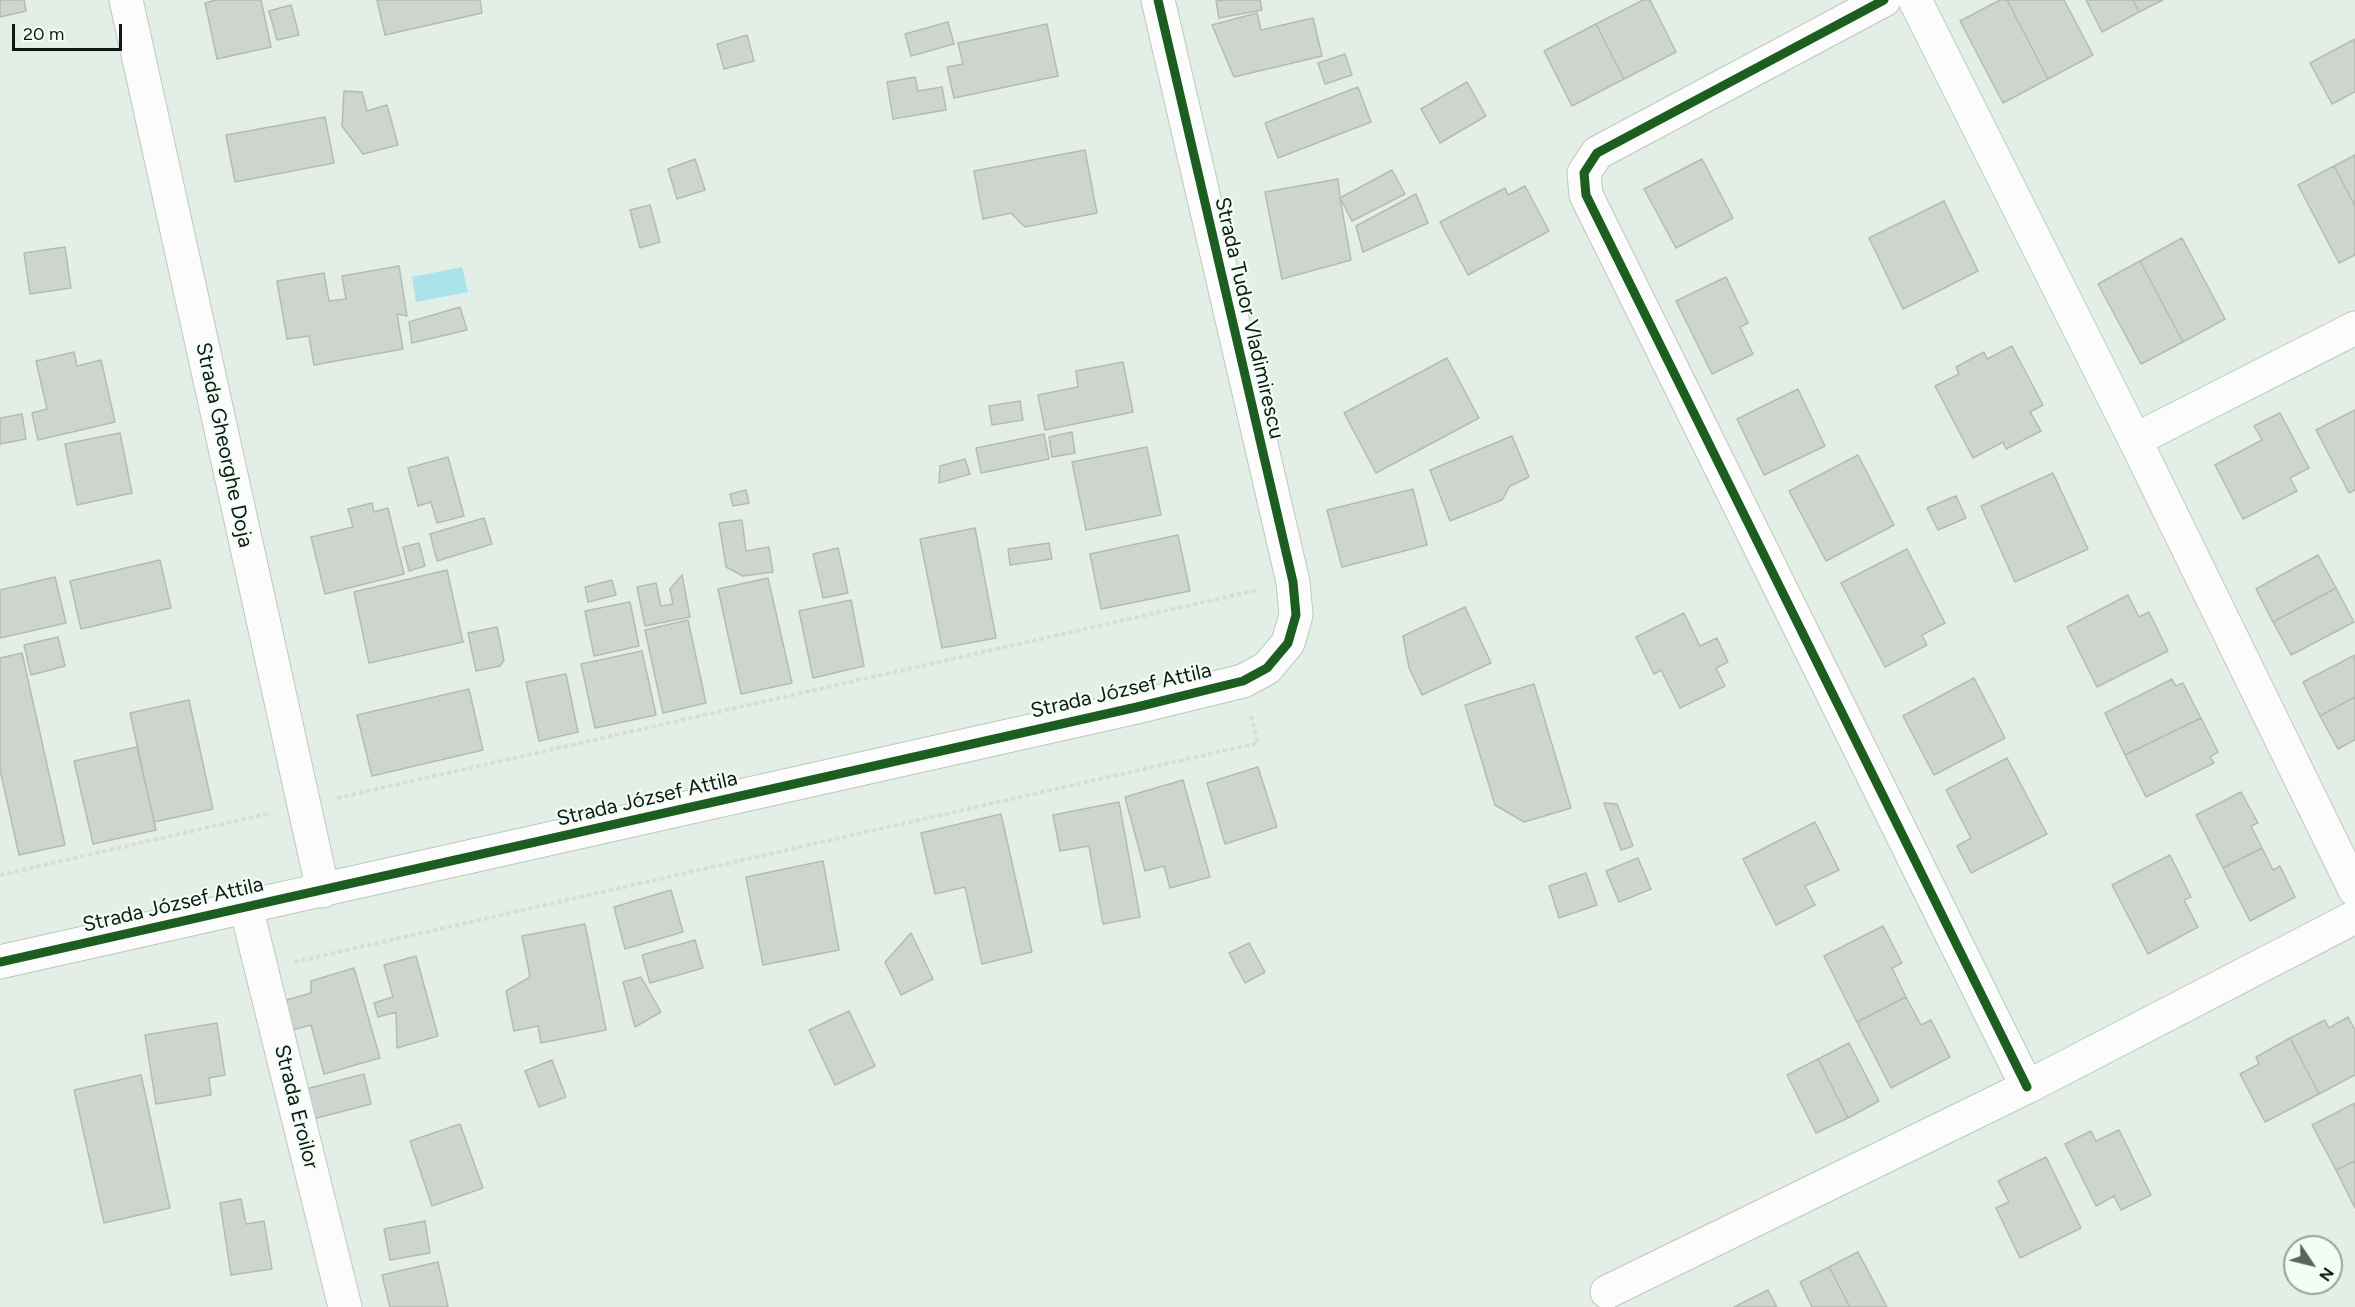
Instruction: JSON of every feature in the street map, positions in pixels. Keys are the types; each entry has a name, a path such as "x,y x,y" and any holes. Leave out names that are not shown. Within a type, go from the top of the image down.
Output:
{"street":[{"name":"Strada Gheorghe Doja","path":"126,0 323,891"},
{"name":"Strada Tudor Vladimirescu","path":"1158,0 1293,582 1296,615 1288,643"},
{"path":"1884,0 1597,153 1584,172 1586,195 2027,1087"},
{"path":"1915,0 2135,440 2355,890"},
{"path":"2135,440 2355,328"},
{"name":"Strada József Attila","path":"0,962 323,891 1243,681 1267,668 1288,643"},
{"name":"Strada Eroilor","path":"246,907 345,1307"},
{"path":"1607,1292 2027,1087 2355,917"}],"path":[{"path":"0,875 1293,582"},
{"path":"261,969 1258,743 1243,681"}],"water":[{"path":"462,267 468,292 416,302 412,277"}],"building":[{"path":"0,0 24,0 26,11 0,17"},
{"path":"216,0 261,0 271,47 217,59 205,3"},
{"path":"377,0 480,0 482,13 385,35"},
{"path":"1260,0 1262,10 1219,18 1216,1"},
{"path":"1643,0 1650,0 1676,52 1624,79 1596,24"},
{"path":"2000,0 2007,0 2048,79 2003,103 1960,21"},
{"path":"2007,0 2064,0 2093,55 2048,79"},
{"path":"2086,0 2133,0 2139,12 2102,32"},
{"path":"2133,0 2163,0 2139,12"},
{"path":"291,5 299,35 277,40 269,11"},
{"path":"1257,13 1261,30 1313,18 1322,56 1234,77 1212,25"},
{"path":"948,22 954,44 911,56 905,34"},
{"path":"1047,24 1058,76 954,98 947,67 963,64 958,43"},
{"path":"1596,24 1624,79 1572,106 1544,51"},
{"path":"747,35 754,61 724,69 717,44"},
{"path":"2355,39 2355,92 2332,104 2310,63"},
{"path":"1345,54 1352,75 1325,84 1318,63"},
{"path":"915,77 918,91 942,87 946,110 893,119 887,82"},
{"path":"1467,82 1486,116 1440,143 1421,109"},
{"path":"1358,87 1371,122 1278,158 1265,123"},
{"path":"344,91 362,92 367,111 387,105 398,145 363,154 342,126"},
{"path":"325,117 334,163 235,182 226,135"},
{"path":"1085,150 1097,213 1025,227 1011,213 983,219 974,171"},
{"path":"2355,155 2355,206 2334,166"},
{"path":"695,159 705,190 677,199 668,169"},
{"path":"1702,159 1733,218 1676,248 1644,189"},
{"path":"2334,166 2355,206 2355,255 2339,263 2298,185"},
{"path":"1392,170 1405,194 1352,221 1340,198"},
{"path":"1338,179 1351,260 1282,279 1265,192"},
{"path":"1525,186 1549,231 1468,275 1440,222 1505,188 1508,195"},
{"path":"1416,194 1428,223 1363,252 1356,226"},
{"path":"1944,201 1978,271 1903,309 1869,238"},
{"path":"650,205 660,242 640,248 630,210"},
{"path":"2182,238 2225,319 2183,342 2140,261"},
{"path":"65,247 71,288 30,294 24,253"},
{"path":"2140,261 2183,342 2141,364 2098,284"},
{"path":"399,266 407,316 397,314 403,349 314,365 309,336 287,339 277,281 324,273 329,301 346,299 342,276"},
{"path":"1726,277 1748,323 1740,327 1753,354 1712,374 1676,301"},
{"path":"460,307 467,330 412,343 409,322"},
{"path":"2012,346 2043,405 2030,412 2041,431 2006,449 2003,442 1973,458 1935,386 1959,374 1956,367 1984,352 1987,359"},
{"path":"74,352 77,366 101,360 115,422 38,440 32,413 47,409 36,361"},
{"path":"1447,358 1479,418 1376,473 1344,413"},
{"path":"1123,362 1133,412 1045,430 1038,395 1078,387 1076,371"},
{"path":"1798,389 1825,446 1764,475 1737,419"},
{"path":"1020,401 1023,420 992,425 989,406"},
{"path":"2355,410 2355,490 2349,493 2316,430"},
{"path":"2280,413 2309,468 2290,478 2297,491 2243,519 2215,465 2262,440 2254,426"},
{"path":"22,414 26,439 0,444 0,418"},
{"path":"1072,432 1075,453 1052,457 1049,437"},
{"path":"120,433 132,493 77,505 65,444"},
{"path":"1044,434 1049,459 981,473 976,448"},
{"path":"1512,436 1529,477 1510,486 1502,500 1450,521 1430,470"},
{"path":"1147,447 1161,515 1086,530 1072,462"},
{"path":"1858,455 1894,525 1826,561 1789,491"},
{"path":"448,457 464,516 437,523 431,502 418,506 408,468"},
{"path":"965,459 970,474 939,483 940,466"},
{"path":"2053,473 2088,549 2015,582 1981,506"},
{"path":"1413,489 1427,545 1342,567 1327,510"},
{"path":"746,490 749,503 733,506 730,494"},
{"path":"1956,496 1966,518 1938,530 1927,508"},
{"path":"372,503 374,512 388,508 404,574 325,594 311,537 353,527 348,509"},
{"path":"484,518 492,544 437,561 430,534"},
{"path":"742,520 746,551 769,547 773,572 743,576 726,567 719,523"},
{"path":"975,528 996,638 942,648 920,539"},
{"path":"1178,535 1190,591 1101,609 1090,554"},
{"path":"419,543 425,566 409,571 403,547"},
{"path":"1049,543 1052,559 1010,565 1008,549"},
{"path":"838,548 848,593 823,598 813,554"},
{"path":"1907,549 1945,623 1922,635 1927,645 1885,667 1841,583"},
{"path":"2318,555 2336,588 2273,622 2256,589"},
{"path":"160,560 171,608 81,629 70,581"},
{"path":"447,570 463,642 369,663 354,592"},
{"path":"682,575 690,617 645,626 637,587 656,583 661,606 673,604 670,589"},
{"path":"55,577 66,623 0,638 0,590"},
{"path":"768,578 792,683 741,694 718,589"},
{"path":"612,580 616,595 588,602 585,587"},
{"path":"2336,588 2354,622 2291,655 2273,622"},
{"path":"2128,595 2139,617 2149,612 2168,651 2097,687 2067,627"},
{"path":"851,600 864,666 813,678 799,611"},
{"path":"630,602 639,646 594,656 585,611"},
{"path":"1465,607 1491,663 1422,695 1409,668 1403,636"},
{"path":"1684,613 1700,646 1717,638 1728,662 1716,668 1725,686 1680,708 1661,670 1654,674 1636,637"},
{"path":"688,620 706,703 663,713 645,630"},
{"path":"497,627 504,660 500,666 476,671 468,633"},
{"path":"58,637 65,666 31,675 24,645"},
{"path":"642,651 656,715 595,728 581,664"},
{"path":"22,653 65,845 19,855 0,770 0,658"},
{"path":"2355,655 2355,697 2320,716 2303,682"},
{"path":"566,674 578,732 539,741 526,682"},
{"path":"1974,678 2005,738 1934,775 1903,716"},
{"path":"2172,679 2176,686 2183,683 2201,718 2125,755 2105,713"},
{"path":"1534,684 1571,808 1524,822 1495,805 1465,705"},
{"path":"469,689 483,750 372,776 357,715"},
{"path":"2355,697 2355,740 2338,749 2320,716"},
{"path":"189,700 213,809 154,822 130,713"},
{"path":"2201,718 2218,752 2210,757 2214,763 2146,797 2125,755"},
{"path":"137,747 156,830 93,844 74,761"},
{"path":"2007,758 2047,834 1971,873 1957,846 1971,838 1946,790"},
{"path":"1258,767 1277,827 1225,844 1207,783"},
{"path":"1183,780 1210,877 1170,888 1164,866 1145,871 1125,797"},
{"path":"2241,792 2258,823 2251,826 2262,848 2223,868 2196,815"},
{"path":"1119,802 1140,917 1103,924 1089,846 1060,851 1053,815"},
{"path":"1604,803 1617,804 1633,846 1621,850"},
{"path":"1001,814 1032,952 982,964 965,887 935,894 921,833"},
{"path":"1815,822 1839,870 1805,886 1815,905 1776,925 1743,859"},
{"path":"2262,848 2273,870 2280,866 2295,897 2250,921 2223,868"},
{"path":"2170,855 2191,897 2184,900 2198,927 2148,954 2112,885"},
{"path":"1638,858 1651,889 1619,902 1606,871"},
{"path":"823,861 839,950 763,965 746,877"},
{"path":"1586,873 1597,905 1559,918 1549,886"},
{"path":"671,890 683,932 625,949 614,907"},
{"path":"585,924 606,1030 541,1043 538,1026 514,1031 506,991 530,977 522,936"},
{"path":"1883,926 1902,963 1892,968 1906,997 1857,1022 1824,956"},
{"path":"911,933 933,979 901,995 885,962"},
{"path":"695,940 703,968 650,983 642,955"},
{"path":"1249,943 1265,972 1245,983 1229,953"},
{"path":"416,956 438,1036 397,1048 396,1012 378,1017 374,1003 393,997 384,965"},
{"path":"354,968 380,1058 324,1074 311,1025 285,1032 276,1003 311,993 311,981"},
{"path":"641,977 661,1012 635,1027 623,982"},
{"path":"1906,997 1921,1025 1931,1020 1950,1057 1891,1088 1857,1022"},
{"path":"849,1011 875,1066 835,1085 809,1030"},
{"path":"2348,1017 2355,1030 2355,1075 2319,1094 2290,1038 2325,1020 2329,1028"},
{"path":"217,1023 225,1075 209,1078 211,1095 156,1104 145,1035"},
{"path":"2290,1038 2319,1094 2265,1122 2240,1074 2259,1064 2256,1057"},
{"path":"1849,1043 1879,1101 1848,1118 1818,1059"},
{"path":"1818,1059 1848,1118 1816,1133 1787,1075"},
{"path":"552,1060 566,1097 539,1107 525,1071"},
{"path":"364,1074 371,1104 309,1120 302,1090"},
{"path":"141,1075 170,1208 104,1223 74,1090"},
{"path":"2355,1103 2355,1161 2336,1170 2312,1125"},
{"path":"460,1124 483,1188 432,1206 410,1141"},
{"path":"2119,1130 2151,1195 2121,1210 2114,1196 2096,1206 2065,1144 2091,1131 2096,1141"},
{"path":"2046,1157 2081,1228 2020,1258 1996,1208 2009,1202 1998,1181"},
{"path":"2355,1161 2355,1208 2336,1170"},
{"path":"241,1199 246,1224 264,1221 272,1269 231,1275 220,1203"},
{"path":"425,1221 430,1253 390,1260 384,1229"},
{"path":"1858,1252 1887,1307 1850,1307 1829,1267"},
{"path":"438,1262 448,1307 390,1307 382,1275"},
{"path":"1829,1267 1850,1307 1812,1307 1800,1282"},
{"path":"1768,1290 1777,1307 1734,1307"}],"cycle path":[{"path":"0,962 1137,707 1243,681 1267,668 1288,643 1296,615 1293,582 1158,0"},
{"path":"1884,0 1597,153 1584,173 1586,195 2027,1087"}]}
